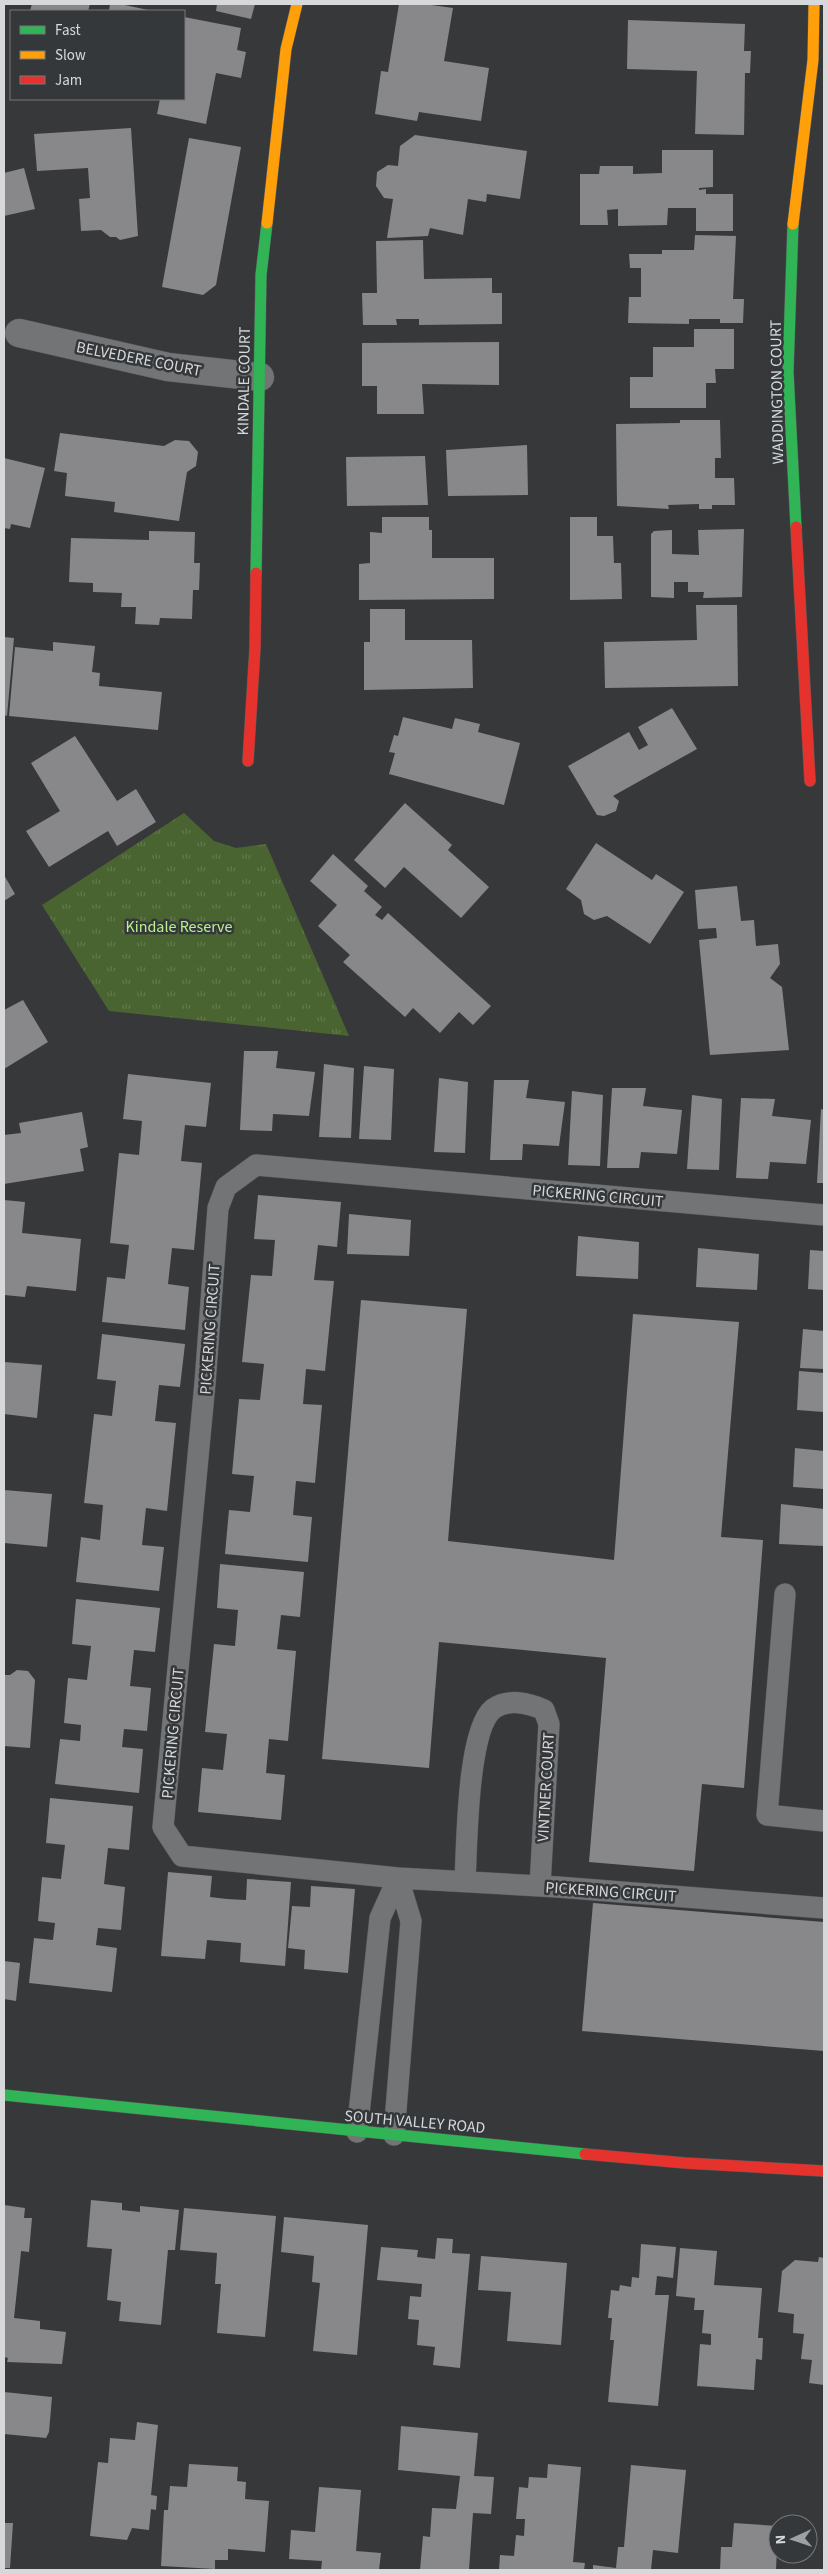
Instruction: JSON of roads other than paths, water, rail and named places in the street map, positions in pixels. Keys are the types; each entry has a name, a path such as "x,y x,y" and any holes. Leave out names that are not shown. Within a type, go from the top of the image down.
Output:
{"street":[{"name":"KINDALE COURT","path":"248,761 255,648 261,275 286,49 298,4"},
{"name":"WADDINGTON COURT","path":"810,781 788,372 793,222 813,60 814,4"},
{"name":"BELVEDERE COURT","path":"19,333 168,367 260,377"},
{"name":"SOUTH VALLEY ROAD","path":"4,2094 357,2132 684,2163 824,2171"}],"lane":[{"name":"PICKERING CIRCUIT","path":"824,1215 256,1165 226,1186 218,1208 204,1393 163,1827 182,1856 398,1878 540,1886 824,1908"},
{"path":"785,1594 767,1814 824,1820"},
{"name":"VINTNER COURT","path":"465,1881 473,1758 480,1728 493,1709 510,1703 530,1704 544,1710 549,1724 540,1886"},
{"path":"357,2132 380,1918 398,1878"},
{"path":"394,2135 411,1921 398,1878"}],"park label":[{"name":"Kindale Reserve","path":"179,926"}]}
